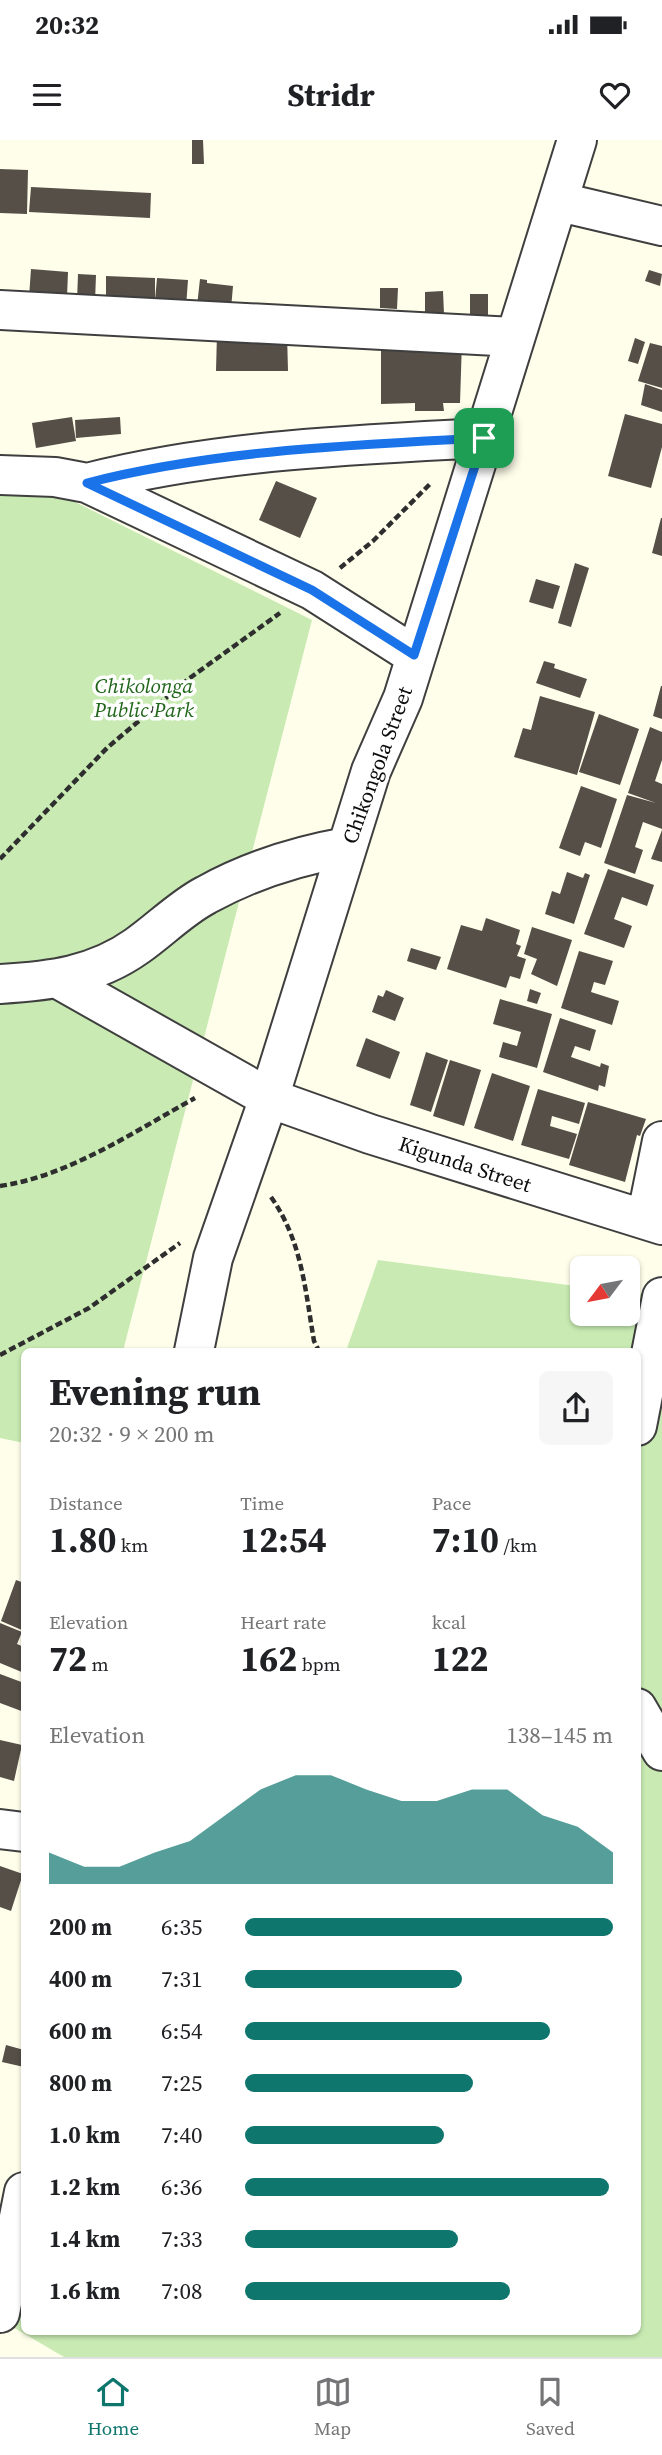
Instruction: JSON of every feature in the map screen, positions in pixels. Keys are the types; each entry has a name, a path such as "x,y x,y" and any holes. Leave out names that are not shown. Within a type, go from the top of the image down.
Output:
{"street":[{"name":"Chikongola Street","path":"195,1348 213,1258 270,1098 371,771 402,698 560,202 577,140"},
{"path":"560,202 662,226"},
{"path":"0,310 515,337"},
{"path":"87,483 141,469 192,461 357,444 484,438"},
{"path":"0,475 55,477 87,483 312,590 414,655"},
{"path":"0,984 60,980 103,966 136,948 203,896 245,875 296,856 347,847"},
{"name":"Kigunda Street","path":"60,980 270,1098 370,1134 654,1222"},
{"path":"654,1222 662,1141"},
{"path":"641,1405 662,1297"},
{"path":"641,1716 662,1751"},
{"path":"641,1759 662,1759"},
{"path":"0,1829 21,1832"},
{"path":"0,2313 21,2207"}],"path":[{"path":"0,859 107,748 187,680 312,590 373,541 433,481"},
{"path":"0,1186 51,1171 115,1142 232,1077"},
{"path":"245,1167 263,1187 290,1227 301,1258 314,1341 318,1348"},
{"path":"0,1355 89,1308 183,1242"}],"green space":[{"name":"Chikolonga Public Park","path":"41,485 312,620 124,1348 21,1348 21,1442 0,1438 0,490"},
{"path":"378,1260 570,1285 570,1326 640,1326 640,1294 662,1297 662,2357 64,2357 26,2335 641,2335 641,1348 347,1348"},
{"path":"21,2278 21,2332 6,2323"}],"building":[{"path":"192,140 203,140 204,164 192,164"},
{"path":"0,169 28,170 27,214 0,213"},
{"path":"31,187 151,193 150,218 29,212"},
{"path":"31,269 68,272 67,297 29,297"},
{"path":"649,270 662,274 660,286 645,281"},
{"path":"78,274 96,275 95,302 77,301"},
{"path":"106,276 155,278 155,300 157,278 188,280 186,307 106,301"},
{"path":"200,279 207,280 207,283 233,286 231,309 197,306"},
{"path":"380,288 398,288 397,309 380,308"},
{"path":"443,291 444,314 425,314 425,292"},
{"path":"470,294 488,294 488,315 470,316"},
{"path":"217,333 287,333 288,371 216,371"},
{"path":"635,338 645,342 638,364 628,361"},
{"path":"381,341 462,341 460,403 443,403 444,411 415,411 415,403 381,404"},
{"path":"650,343 662,346 662,388 638,381"},
{"path":"645,384 662,390 662,412 641,405"},
{"path":"625,414 662,424 662,447 651,488 608,476"},
{"path":"72,417 76,441 36,448 32,423"},
{"path":"120,417 121,434 76,438 75,420"},
{"path":"276,481 317,498 300,538 259,520"},
{"path":"662,518 662,556 652,553"},
{"path":"575,563 589,568 571,627 558,623"},
{"path":"536,579 560,586 553,609 529,602"},
{"path":"544,661 555,664 554,668 587,679 580,698 536,683"},
{"path":"662,686 662,719 653,716"},
{"path":"540,696 595,712 577,775 514,757 523,728 531,730"},
{"path":"599,714 639,729 620,785 579,772"},
{"path":"650,727 662,732 662,760 655,781 662,784 662,829 643,822 635,847 643,850 635,874 604,863 627,795 656,803 628,793"},
{"path":"581,786 617,799 601,848 585,842 580,856 559,848"},
{"path":"662,830 662,862 651,859"},
{"path":"608,869 654,885 647,906 622,897 614,919 632,926 624,948 584,934"},
{"path":"567,872 583,878 585,873 590,875 574,924 545,914 552,891 560,894"},
{"path":"486,918 520,930 516,944 521,946 517,956 526,959 520,979 510,976 506,988 447,969 461,925 482,931"},
{"path":"532,927 572,940 557,986 531,974 537,959 524,954"},
{"path":"411,948 441,957 436,970 407,961"},
{"path":"579,951 613,961 605,985 594,982 591,992 619,1001 612,1025 561,1008"},
{"path":"530,989 541,993 537,1004 527,1001"},
{"path":"386,990 404,998 395,1021 372,1012 378,995 383,997"},
{"path":"500,999 552,1014 537,1068 499,1057 503,1042 517,1046 521,1032 493,1024"},
{"path":"560,1018 596,1030 590,1051 575,1046 571,1057 600,1067 601,1063 609,1066 605,1087 599,1085 598,1091 543,1072"},
{"path":"366,1038 400,1052 390,1079 356,1066"},
{"path":"426,1052 448,1060 431,1112 410,1105"},
{"path":"450,1060 481,1070 464,1126 433,1116"},
{"path":"492,1073 530,1086 513,1141 474,1128"},
{"path":"538,1089 585,1103 579,1124 552,1116 550,1126 577,1134 569,1159 521,1145"},
{"path":"588,1102 646,1119 640,1136 637,1135 625,1182 569,1165"},
{"path":"16,1580 21,1582 21,1630 1,1621"},
{"path":"0,1623 21,1632 17,1644 21,1646 21,1672 0,1663"},
{"path":"0,1674 21,1682 21,1711 0,1703"},
{"path":"0,1740 21,1745 14,1781 0,1777"},
{"path":"0,1866 21,1873 21,1880 11,1911 0,1907"},
{"path":"6,2045 21,2049 21,2066 2,2062"}],"route":[{"path":"484,438 414,655 312,590 87,483 141,469 192,461 357,444 484,438"}]}
